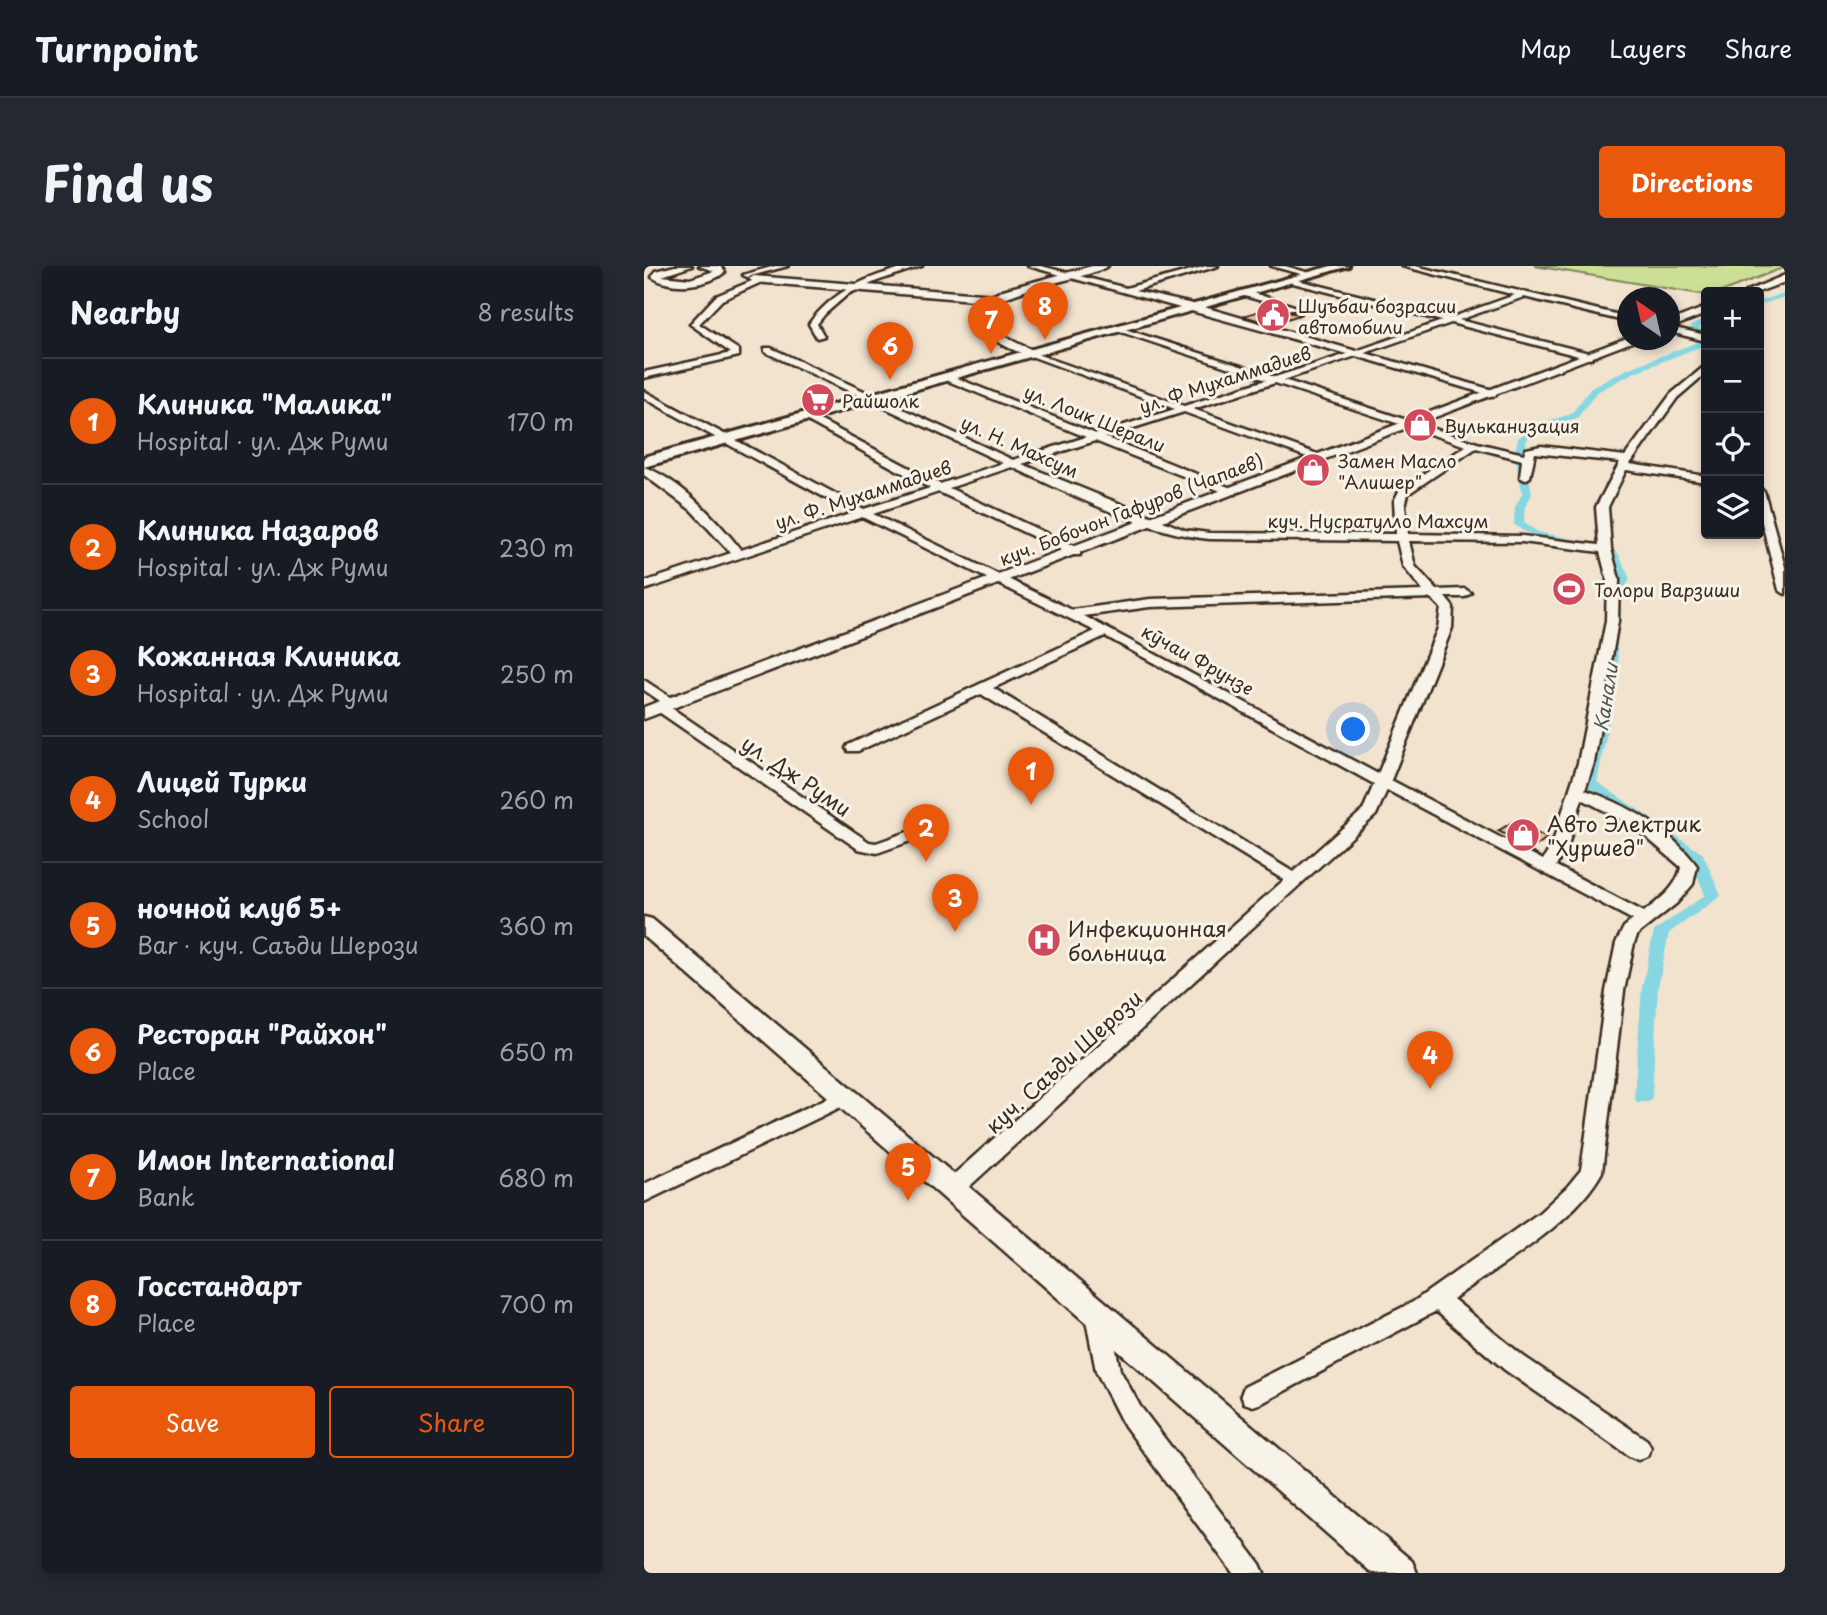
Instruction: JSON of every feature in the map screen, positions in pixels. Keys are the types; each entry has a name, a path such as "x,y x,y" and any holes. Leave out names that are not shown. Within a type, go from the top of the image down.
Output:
{"main road":[{"path":"644,462 1343,266"}],"street":[{"path":"644,283 662,277 670,267 687,266"},
{"path":"704,266 758,280"},
{"path":"740,276 784,266"},
{"path":"820,336 813,324 820,313 857,287 918,266"},
{"path":"1032,266 1193,307 1493,393"},
{"path":"644,276 758,280 993,298 1016,289 1103,266"},
{"path":"1127,290 1214,266"},
{"path":"1275,266 1311,275"},
{"path":"1406,266 1617,317"},
{"path":"701,280 720,272"},
{"path":"1762,287 1785,278"},
{"path":"644,375 736,354 694,324 719,298 758,280"},
{"path":"1292,280 1590,356"},
{"path":"1244,293 1296,307"},
{"name":"ул. Ф Мухаммадиев","path":"1094,437 1355,354 1523,295"},
{"path":"993,298 981,315 983,323 992,335 1002,342 1319,458"},
{"path":"1680,321 1701,312"},
{"path":"1118,328 1474,445 1528,458"},
{"path":"1680,332 1701,337"},
{"name":"куч. Бобочон Гафуров (Чапаев)","path":"644,713 1617,346"},
{"name":"ул. Н. Махсум","path":"768,350 875,397 1012,464 1153,523"},
{"path":"1547,868 1560,845 1586,763 1612,621 1613,579 1605,549 1602,507 1625,463 1678,392 1701,372"},
{"name":"ул. Лоик Шерали","path":"946,377 1232,492"},
{"name":"кӯчаи Фрунзе","path":"644,394 729,438 862,513 1105,631 1384,783 1646,920"},
{"path":"807,417 939,488 1076,552"},
{"name":"ул. Ф. Мухаммадиев","path":"644,586 1094,437"},
{"path":"1437,595 1420,582 1409,567 1404,553 1399,503 1402,494 1474,445"},
{"path":"1525,477 1530,451 1541,449 1701,478"},
{"path":"644,470 668,484 693,505 738,554"},
{"path":"1764,510 1785,590"},
{"name":"куч. Нусратулло Махсум","path":"1153,523 1183,533 1209,537 1522,539 1605,549"},
{"path":"1070,614 1150,603 1465,593"},
{"name":"куч. Саъди Шерози","path":"952,1189 1370,812 1445,628 1447,607 1437,595"},
{"path":"853,748 1105,631"},
{"name":"ул. Дж Руми","path":"644,684 667,705 864,846 877,848 916,834"},
{"path":"982,688 1295,880"},
{"path":"1253,1395 1421,1309 1547,1219 1575,1193 1591,1172 1615,990 1625,943 1630,931 1671,900 1682,887 1687,880 1689,866 1673,848 1613,806 1576,792"},
{"path":"644,924 842,1098 952,1189 1399,1573"},
{"path":"644,1194 842,1098"},
{"path":"1436,1298 1514,1363 1637,1448"},
{"path":"1097,1313 1108,1371 1131,1415 1250,1573"}],"green space":[{"path":"1535,266 1785,266 1734,287 1701,287 1701,294 1680,291 1680,287 1659,287"}],"building":[{"name":"Шуъбаи бозрасии автомобили","path":"1273,307 1303,314 1271,324 1243,316"},
{"name":"Авто Электрик \"Хуршед\"","path":"1513,822 1547,838 1533,848 1498,831"}],"waterway":[{"name":"Канали","path":"1764,301 1785,295"},
{"name":"Канали","path":"1701,323 1694,326 1701,335"},
{"name":"Канали","path":"1609,606 1624,579 1614,555 1599,547 1535,534 1519,524 1520,507 1527,494 1520,452 1523,438 1545,425 1574,416 1594,390 1630,371 1699,344 1701,335"},
{"name":"Канали","path":"1610,638 1613,670 1590,783 1698,857 1713,896 1662,931 1650,987 1643,1097"}],"place":[{"name":"Шуъбаи бозрасии автомобили","path":"1273,315"},
{"name":"Госстандарт","path":"1045,340"},
{"name":"Имон International","path":"991,354"},
{"name":"Ресторан \"Райхон\"","path":"890,380"},
{"name":"Райшолк","path":"818,400"},
{"name":"Вульканизация","path":"1420,425"},
{"name":"Замен Масло \"Алишер\"","path":"1313,470"},
{"name":"Толори Варзиши","path":"1569,589"},
{"name":"Клиника \"Малика\"","path":"1031,805"},
{"name":"Авто Электрик \"Хуршед\"","path":"1523,835"},
{"name":"Клиника Назаров","path":"926,862"},
{"name":"Кожанная Клиника","path":"955,932"},
{"name":"Инфекционная больница","path":"1044,940"},
{"name":"Лицей Турки","path":"1430,1089"},
{"name":"ночной клуб 5+","path":"908,1201"}]}
